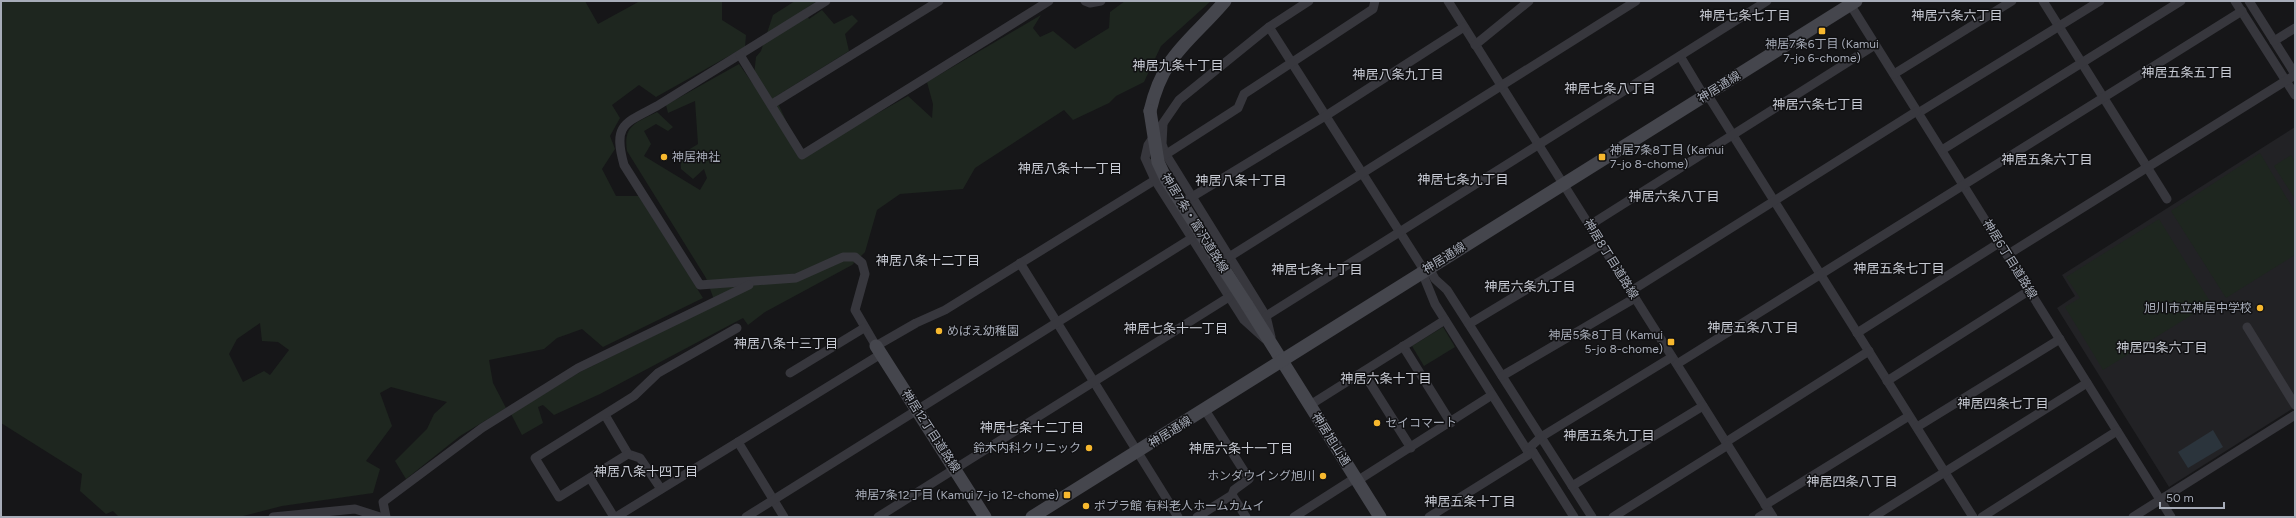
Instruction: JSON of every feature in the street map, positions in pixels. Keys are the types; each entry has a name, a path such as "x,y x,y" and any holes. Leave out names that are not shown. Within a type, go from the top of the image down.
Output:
{"street":[{"path":"826,1 740,55 628,121 619,134 619,146 624,165 696,281 700,285 707,286 796,278 843,257 855,257 862,263 865,274 855,310 864,328 879,350"},
{"path":"772,104 939,1"},
{"path":"740,55 772,104 802,155 1049,1"},
{"path":"1085,1 1090,3 1101,1"},
{"name":"神居7条・富沢道路線","path":"1225,1 1175,53 1156,85 1150,111 1158,162 1166,179 1283,362"},
{"path":"1273,346 1244,320 1155,180 1145,158 1148,145 1163,121 1179,100 1269,27 1309,1"},
{"path":"1148,166 1165,153 1238,108 1244,94 1373,9 1376,1"},
{"name":"神居8丁目道路線","path":"1448,1 1769,511"},
{"path":"1475,45 1528,1"},
{"path":"1229,257 1636,1"},
{"path":"1266,316 1768,1"},
{"path":"1894,74 2012,1"},
{"path":"2043,1 2167,199"},
{"path":"1502,376 1918,112 2100,1"},
{"path":"1942,150 2083,64 2182,1"},
{"path":"2235,1 2285,81 2295,94"},
{"path":"2007,255 2295,74 2249,1"},
{"name":"神居6丁目道路線","path":"1852,2 1875,45 2171,517"},
{"name":"神居通線","path":"1032,517 1283,362 1425,270 1852,2"},
{"path":"1429,517 1530,451 1541,438 1675,361 1820,274 2104,99 2242,11"},
{"path":"2253,30 2263,23"},
{"path":"1269,27 1327,115 1425,270 1448,290 1592,517"},
{"path":"1173,208 1327,115 1464,27"},
{"path":"2274,41 2295,28"},
{"path":"1590,225 1875,45"},
{"path":"1680,56 1732,134 1973,517"},
{"path":"1163,121 1162,135 1165,153 1266,316 1273,346"},
{"path":"590,478 615,517 738,442 879,350 916,323 945,310 1155,180"},
{"path":"746,517 1192,238"},
{"path":"1857,332 1999,243"},
{"path":"1469,324 1602,244"},
{"path":"1020,263 1178,517"},
{"path":"1425,270 1435,304 1492,395 1574,517"},
{"path":"386,517 383,502 482,428 578,368 754,282"},
{"path":"1888,381 2030,290"},
{"path":"878,517 1229,297"},
{"path":"1310,405 1445,320"},
{"path":"628,454 559,497 535,458 634,396 658,373 737,328"},
{"path":"790,373 864,328"},
{"path":"2247,328 2295,405"},
{"path":"1917,428 2060,339"},
{"path":"1403,346 1451,423"},
{"name":"神居12丁目道路線","path":"879,350 956,469 985,517"},
{"path":"1613,517 1869,351"},
{"name":"神居旭山通","path":"1283,362 1380,517"},
{"path":"1363,372 1410,448"},
{"path":"1873,517 2087,383"},
{"path":"1294,517 1451,423 1492,395"},
{"path":"1572,486 1703,406"},
{"path":"1197,517 1232,495 1234,490 1249,480 1205,410"},
{"path":"605,415 628,454 640,458 661,489"},
{"path":"1759,517 1910,416"},
{"path":"2133,517 2295,416"},
{"path":"1982,517 2117,431"},
{"path":"738,442 784,517"},
{"path":"1232,495 1246,517"},
{"path":"274,517 355,509 380,517"}],"shaded area":[{"path":"1,1 585,1 598,24 640,1 722,1 722,20 746,35 745,47 656,97 639,85 612,105 620,118 610,136 615,149 602,169 616,196 639,196 703,298 603,347 582,329 557,338 544,349 489,360 493,383 506,408 460,436 406,479 395,461 427,429 434,414 447,402 391,387 380,393 392,426 366,461 380,469 373,493 282,506 239,517 119,517 113,511 106,514 80,491 82,474 1,423","holes":["260,323 262,341 278,342 289,350 270,375 264,371 243,382 229,354 237,339"]},
{"path":"795,1 817,1 805,9 809,19 822,10 834,24 852,15 858,21 845,34 849,51 775,97 788,125 799,158 908,96 932,118 933,104 927,82 1041,15 1033,28 1040,37 1053,31 1075,49 1109,28 1110,12 1125,1 1211,1 1161,46 1144,82 1116,96 1109,103 1073,120 1064,110 975,168 963,189 900,194 877,210 865,252 852,265 765,312 748,325 743,318 600,394 554,415 543,405 538,407 543,423 522,435 511,414 580,372 716,305 706,278 627,151 627,135 629,130 637,122 657,112 673,127 668,131 656,124 644,131 651,144 644,156 700,190 707,178 704,169 693,179 681,169 680,155 698,144 695,101 668,113 666,105 739,64 753,84 756,57 761,51 773,15"},
{"path":"2295,127 2295,407 2169,487 2057,308 2075,296 2062,275"},
{"path":"2260,153 2295,212 2295,255 2226,298 2171,211"},
{"path":"2291,155 2295,162 2295,199 2274,166"},
{"path":"2159,219 2211,303 2103,370 2065,307 2080,298 2066,277"},
{"path":"1443,327 1455,347 1424,366 1412,346"},
{"path":"2213,430 2223,447 2188,468 2178,452"}],"place":[{"name":"神居7条6丁目 (Kamui 7-jo 6-chome)","path":"1822,31"},
{"name":"神居神社","path":"664,157"},
{"name":"神居7条8丁目 (Kamui 7-jo 8-chome)","path":"1602,157"},
{"name":"旭川市立神居中学校","path":"2260,308"},
{"name":"めばえ幼稚園","path":"939,331"},
{"name":"神居5条8丁目 (Kamui 5-jo 8-chome)","path":"1671,342"},
{"name":"セイコマート","path":"1377,423"},
{"name":"鈴木内科クリニック","path":"1089,448"},
{"name":"ホンダウイング旭川","path":"1323,476"},
{"name":"神居7条12丁目 (Kamui 7-jo 12-chome)","path":"1067,495"},
{"name":"ポプラ館 有料老人ホームカムイ","path":"1086,506"}],"district":[{"name":"神居七条七丁目","path":"1745,15"},
{"name":"神居六条六丁目","path":"1957,15"},
{"name":"神居九条十丁目","path":"1178,65"},
{"name":"神居五条五丁目","path":"2187,72"},
{"name":"神居八条九丁目","path":"1398,74"},
{"name":"神居七条八丁目","path":"1610,88"},
{"name":"神居六条七丁目","path":"1818,104"},
{"name":"神居五条六丁目","path":"2047,159"},
{"name":"神居八条十一丁目","path":"1070,168"},
{"name":"神居七条九丁目","path":"1463,179"},
{"name":"神居八条十丁目","path":"1241,180"},
{"name":"神居六条八丁目","path":"1674,196"},
{"name":"神居八条十二丁目","path":"928,260"},
{"name":"神居五条七丁目","path":"1899,268"},
{"name":"神居七条十丁目","path":"1317,269"},
{"name":"神居六条九丁目","path":"1530,286"},
{"name":"神居五条八丁目","path":"1753,327"},
{"name":"神居七条十一丁目","path":"1176,328"},
{"name":"神居八条十三丁目","path":"786,343"},
{"name":"神居四条六丁目","path":"2162,347"},
{"name":"神居六条十丁目","path":"1386,378"},
{"name":"神居四条七丁目","path":"2003,403"},
{"name":"神居七条十二丁目","path":"1032,427"},
{"name":"神居五条九丁目","path":"1609,435"},
{"name":"神居六条十一丁目","path":"1241,448"},
{"name":"神居八条十四丁目","path":"646,471"},
{"name":"神居四条八丁目","path":"1852,481"},
{"name":"神居五条十丁目","path":"1470,501"}]}
